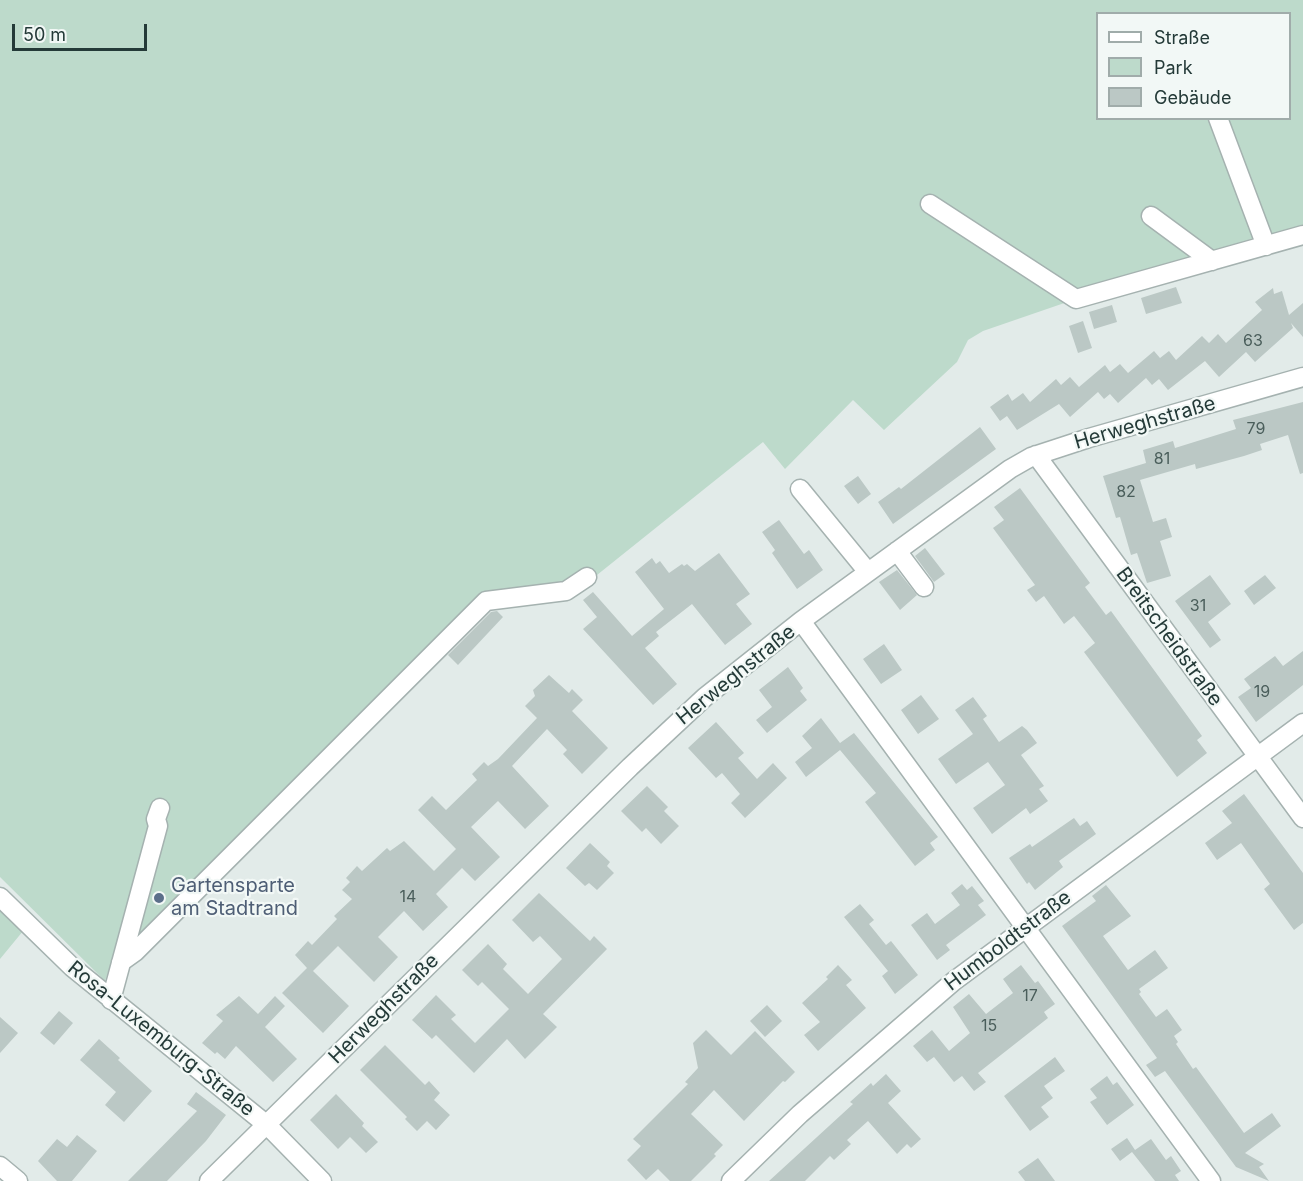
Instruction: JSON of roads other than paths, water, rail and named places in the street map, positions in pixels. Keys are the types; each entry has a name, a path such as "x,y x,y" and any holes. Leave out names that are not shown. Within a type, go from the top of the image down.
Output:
{"street":[{"path":"1219,120 1266,246"},
{"path":"930,204 1076,299 1303,235"},
{"path":"1151,216 1212,261"},
{"name":"Herweghstraße","path":"209,1181 638,759 705,697 801,621 1010,469 1036,455 1303,377"},
{"name":"Breitscheidstraße","path":"1036,455 1303,818"},
{"path":"801,489 868,572"},
{"path":"897,551 924,587"},
{"path":"121,962 135,952 486,601 566,591 587,577"},
{"path":"801,621 1212,1181"},
{"name":"Humboldtstraße","path":"731,1181 800,1114 954,981 1303,723"},
{"path":"111,1000 158,826 156,819 160,807"},
{"name":"Rosa-Luxemburg-Straße","path":"0,897 72,967 267,1125 322,1181"},
{"path":"0,1166 18,1181"}],"place":[{"name":"Gartensparte am Stadtrand","path":"159,898"}]}
